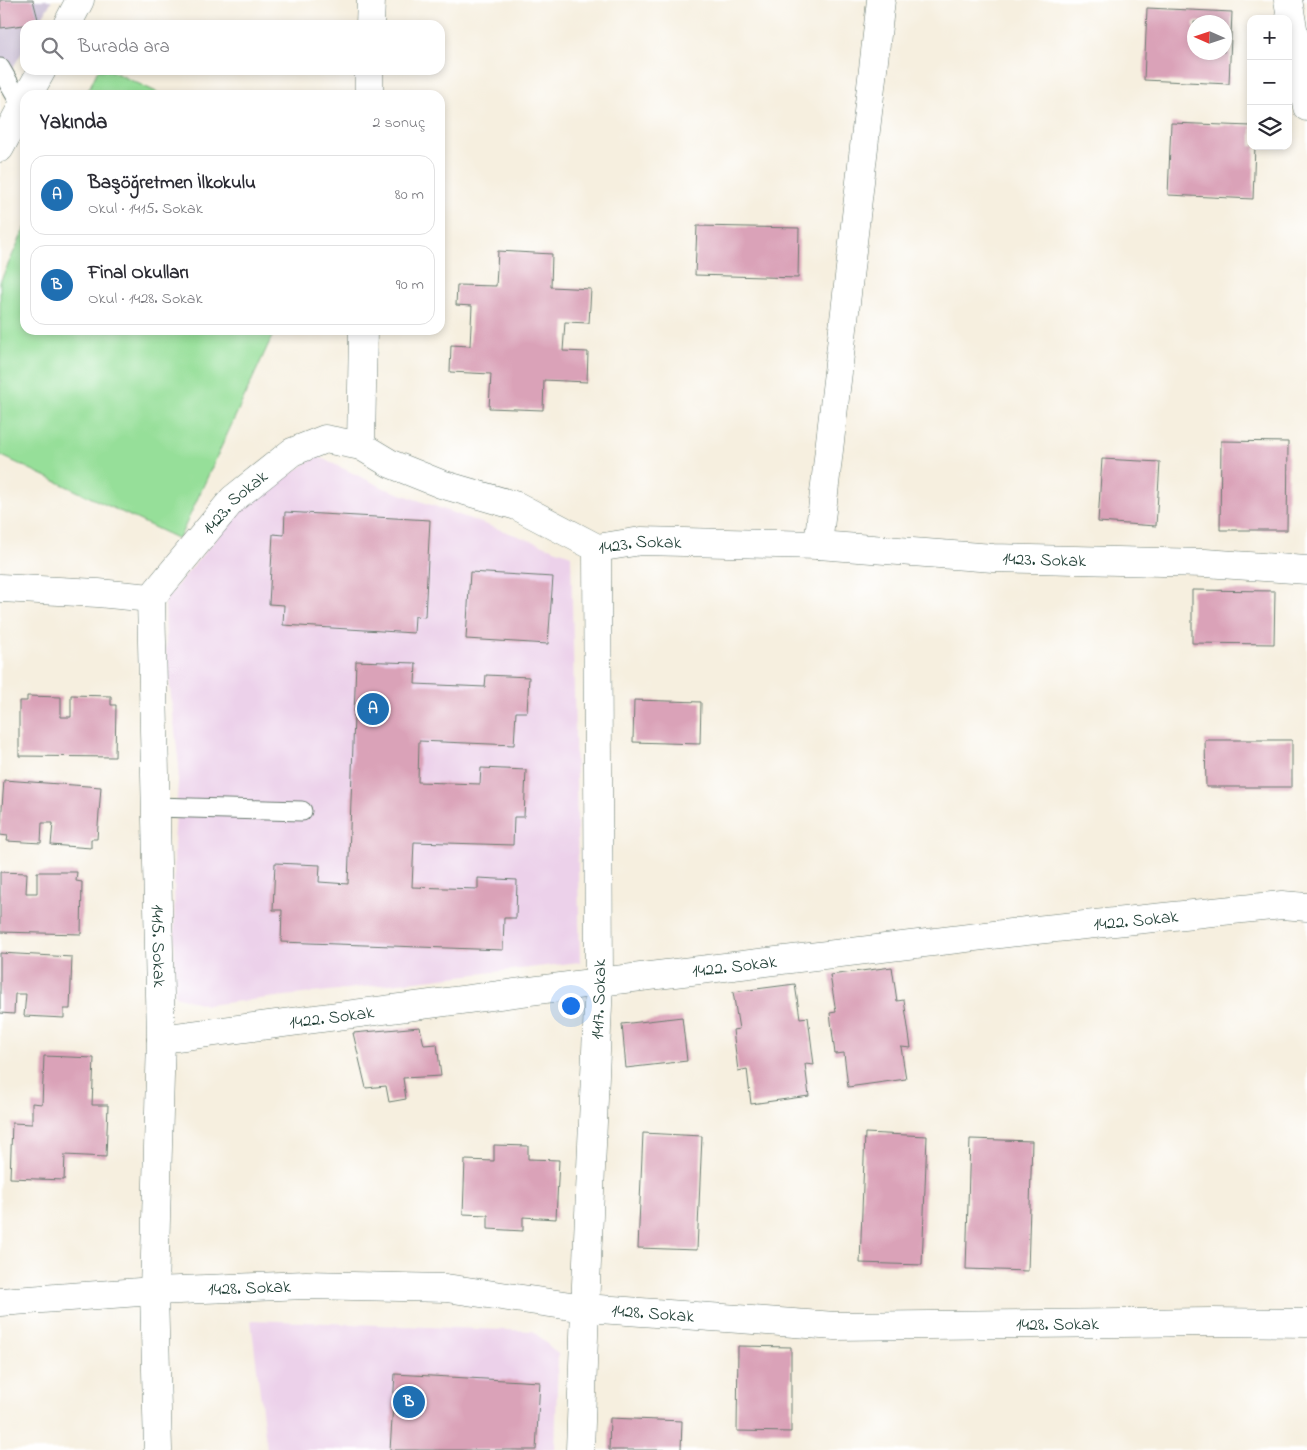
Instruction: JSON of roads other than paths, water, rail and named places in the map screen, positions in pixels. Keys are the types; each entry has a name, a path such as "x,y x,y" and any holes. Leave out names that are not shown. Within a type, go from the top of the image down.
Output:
{"street":[{"path":"69,20 80,0"},
{"path":"370,20 371,0"},
{"path":"818,545 881,0"},
{"path":"1288,0 1307,107"},
{"path":"31,90 39,75"},
{"path":"369,75 369,90"},
{"path":"0,148 20,110"},
{"path":"361,446 363,335"},
{"name":"1423. Sokak","path":"151,598 233,499 292,452 325,439 361,446 391,464 441,484 517,506 597,548 640,541 818,545 993,558 1205,563 1307,570"},
{"name":"1417. Sokak","path":"580,1450 599,982 597,548"},
{"path":"0,588 151,598"},
{"name":"1415. Sokak","path":"151,598 161,1039 154,1291 158,1450"},
{"name":"1422. Sokak","path":"161,1039 599,982 1026,931 1282,905 1307,907"},
{"name":"1428. Sokak","path":"0,1302 154,1291 306,1285 446,1288 585,1308 835,1326 1202,1322 1307,1323"}],"lane":[{"path":"0,68 20,94"},
{"path":"156,807 302,811"}],"place":[{"name":"Başöğretmen İlkokulu","path":"373,709"},
{"name":"Final Okulları","path":"409,1402"}]}
